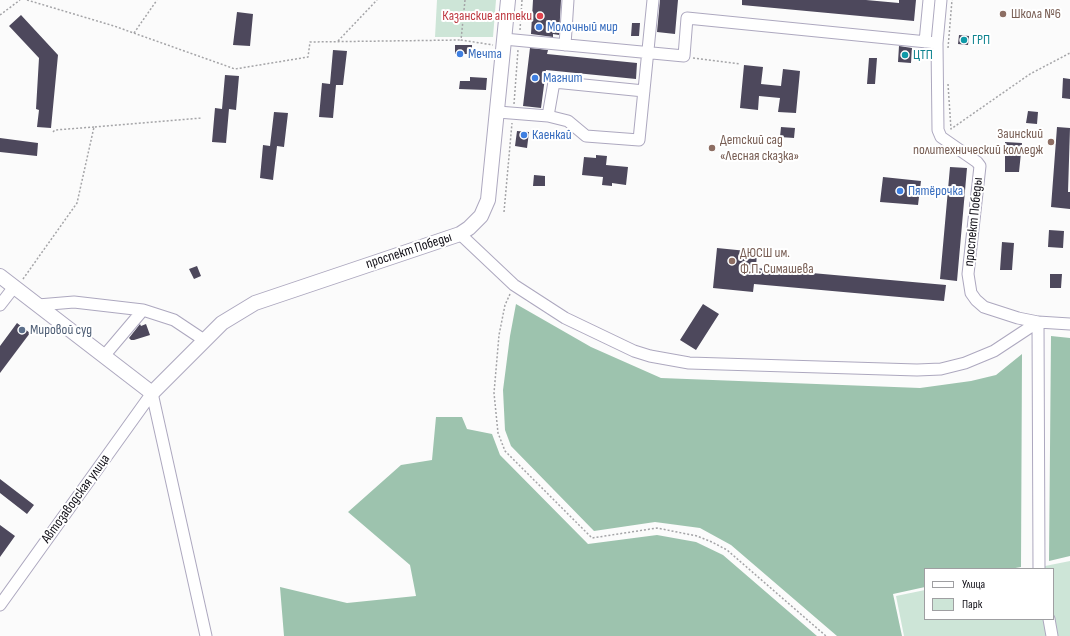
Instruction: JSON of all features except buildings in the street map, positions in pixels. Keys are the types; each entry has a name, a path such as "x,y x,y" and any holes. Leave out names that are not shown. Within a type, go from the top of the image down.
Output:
{"main road":[{"name":"проспект Победы","path":"152,394 204,340 234,314 255,303 460,234 476,222 484,210 488,200 508,0"},
{"path":"0,276 152,394"}],"street":[{"path":"564,45 568,0"},
{"path":"498,112 548,116 568,121 586,136 639,140 653,0"},
{"path":"925,42 929,0"},
{"name":"проспект Победы","path":"941,0 937,43 939,134 977,162 980,166 968,274 971,293 976,300 984,306 1018,318 1038,322"},
{"path":"504,43 564,45 684,56 687,18 937,43"},
{"path":"548,116 554,82 644,91"},
{"path":"460,234 514,285 565,318 615,343 650,356 689,363 917,370 941,369 965,363 994,351 1038,322 1070,324"},
{"path":"0,305 15,288"},
{"path":"38,305 74,302 143,310 174,320 204,340"},
{"path":"104,356 143,310"},
{"path":"1038,322 1039,568"},
{"path":"152,394 206,636"},
{"name":"Автозаводская улица","path":"0,605 152,394"},
{"path":"1049,620 1052,636"}],"path":[{"path":"0,15 20,0"},
{"path":"27,0 134,33 235,69 308,57 310,42 461,40 504,43"},
{"path":"134,33 158,0"},
{"path":"337,41 377,0"},
{"path":"461,40 465,0"},
{"path":"947,51 952,0"},
{"path":"948,82 951,129 1030,74 1070,53"},
{"path":"684,56 740,64"},
{"path":"53,132 55,130 202,118"},
{"path":"15,288 77,203 94,127"},
{"path":"514,285 504,305 499,335 494,393 498,433 505,451 592,538 657,528 697,536 712,542 727,550 826,636"}],"green space":[{"path":"437,0 496,0 493,37 435,37"},
{"path":"516,304 591,347 661,378 920,388 971,381 996,375 1022,354 1021,567 924,568 924,587 893,594 902,636 837,636 731,545 700,528 655,522 594,531 511,446 505,430 503,390"},
{"path":"1051,336 1070,338 1070,556 1049,561"},
{"path":"436,417 462,417 467,429 492,434 500,455 588,544 657,535 696,542 723,555 817,636 284,636 280,587 347,603 416,596 410,565 348,512 401,465 432,460"},
{"path":"1070,561 1070,636 904,636 896,596 924,590 924,620 1054,620 1054,568 1035,568"}],"place":[{"name":"Школа №6","path":"1003,14"},
{"name":"Казанские аптеки","path":"540,16"},
{"name":"Молочный мир","path":"539,27"},
{"name":"ГРП","path":"964,40"},
{"name":"Мечта","path":"460,54"},
{"name":"ЦТП","path":"905,55"},
{"name":"Магнит","path":"535,78"},
{"name":"Каенкай","path":"524,135"},
{"name":"Заинский политехнический колледж","path":"1051,142"},
{"name":"Детский сад «Лесная сказка»","path":"712,148"},
{"name":"Пятёрочка","path":"900,191"},
{"name":"ДЮСШ им. Ф.П. Симашева","path":"732,261"},
{"name":"Мировой суд","path":"22,330"}]}
